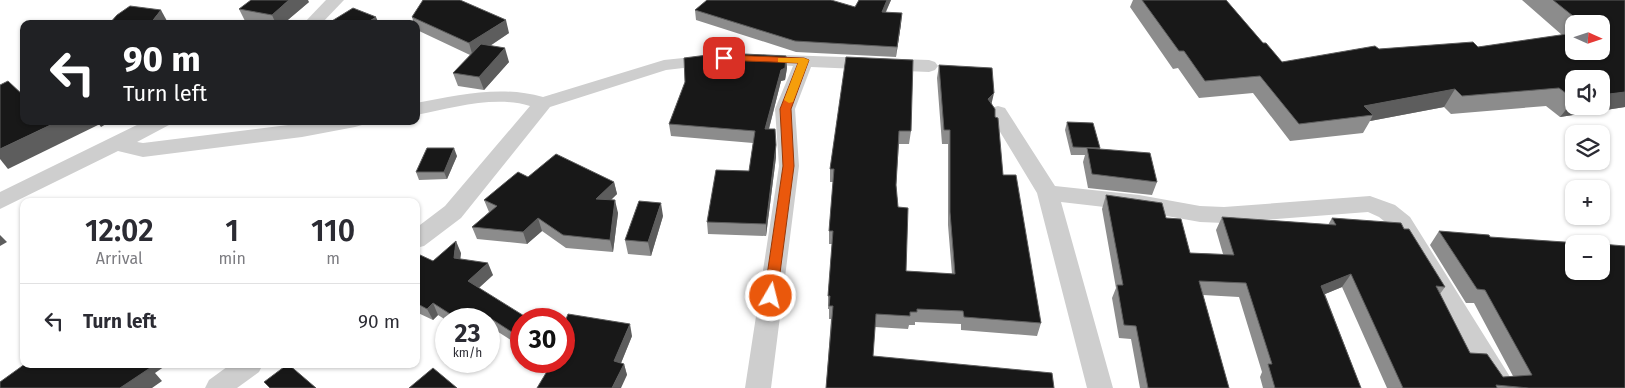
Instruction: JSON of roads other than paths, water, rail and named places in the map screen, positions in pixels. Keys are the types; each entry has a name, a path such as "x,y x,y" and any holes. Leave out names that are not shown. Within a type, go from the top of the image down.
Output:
{"street":[{"path":"315,20 336,0"},
{"path":"420,237 453,212 543,103 664,65 739,59 929,66"},
{"path":"758,388 789,166 785,109 804,60"},
{"path":"420,108 487,95 525,97 543,103"},
{"path":"998,112 1048,193 1100,388"},
{"path":"0,201 154,125"},
{"path":"118,144 142,150 302,132 336,125"},
{"path":"1048,193 1099,200 1139,202 1200,214 1224,215 1370,204 1387,211 1402,223 1412,238 1504,388"},
{"path":"218,388 245,368"}]}
